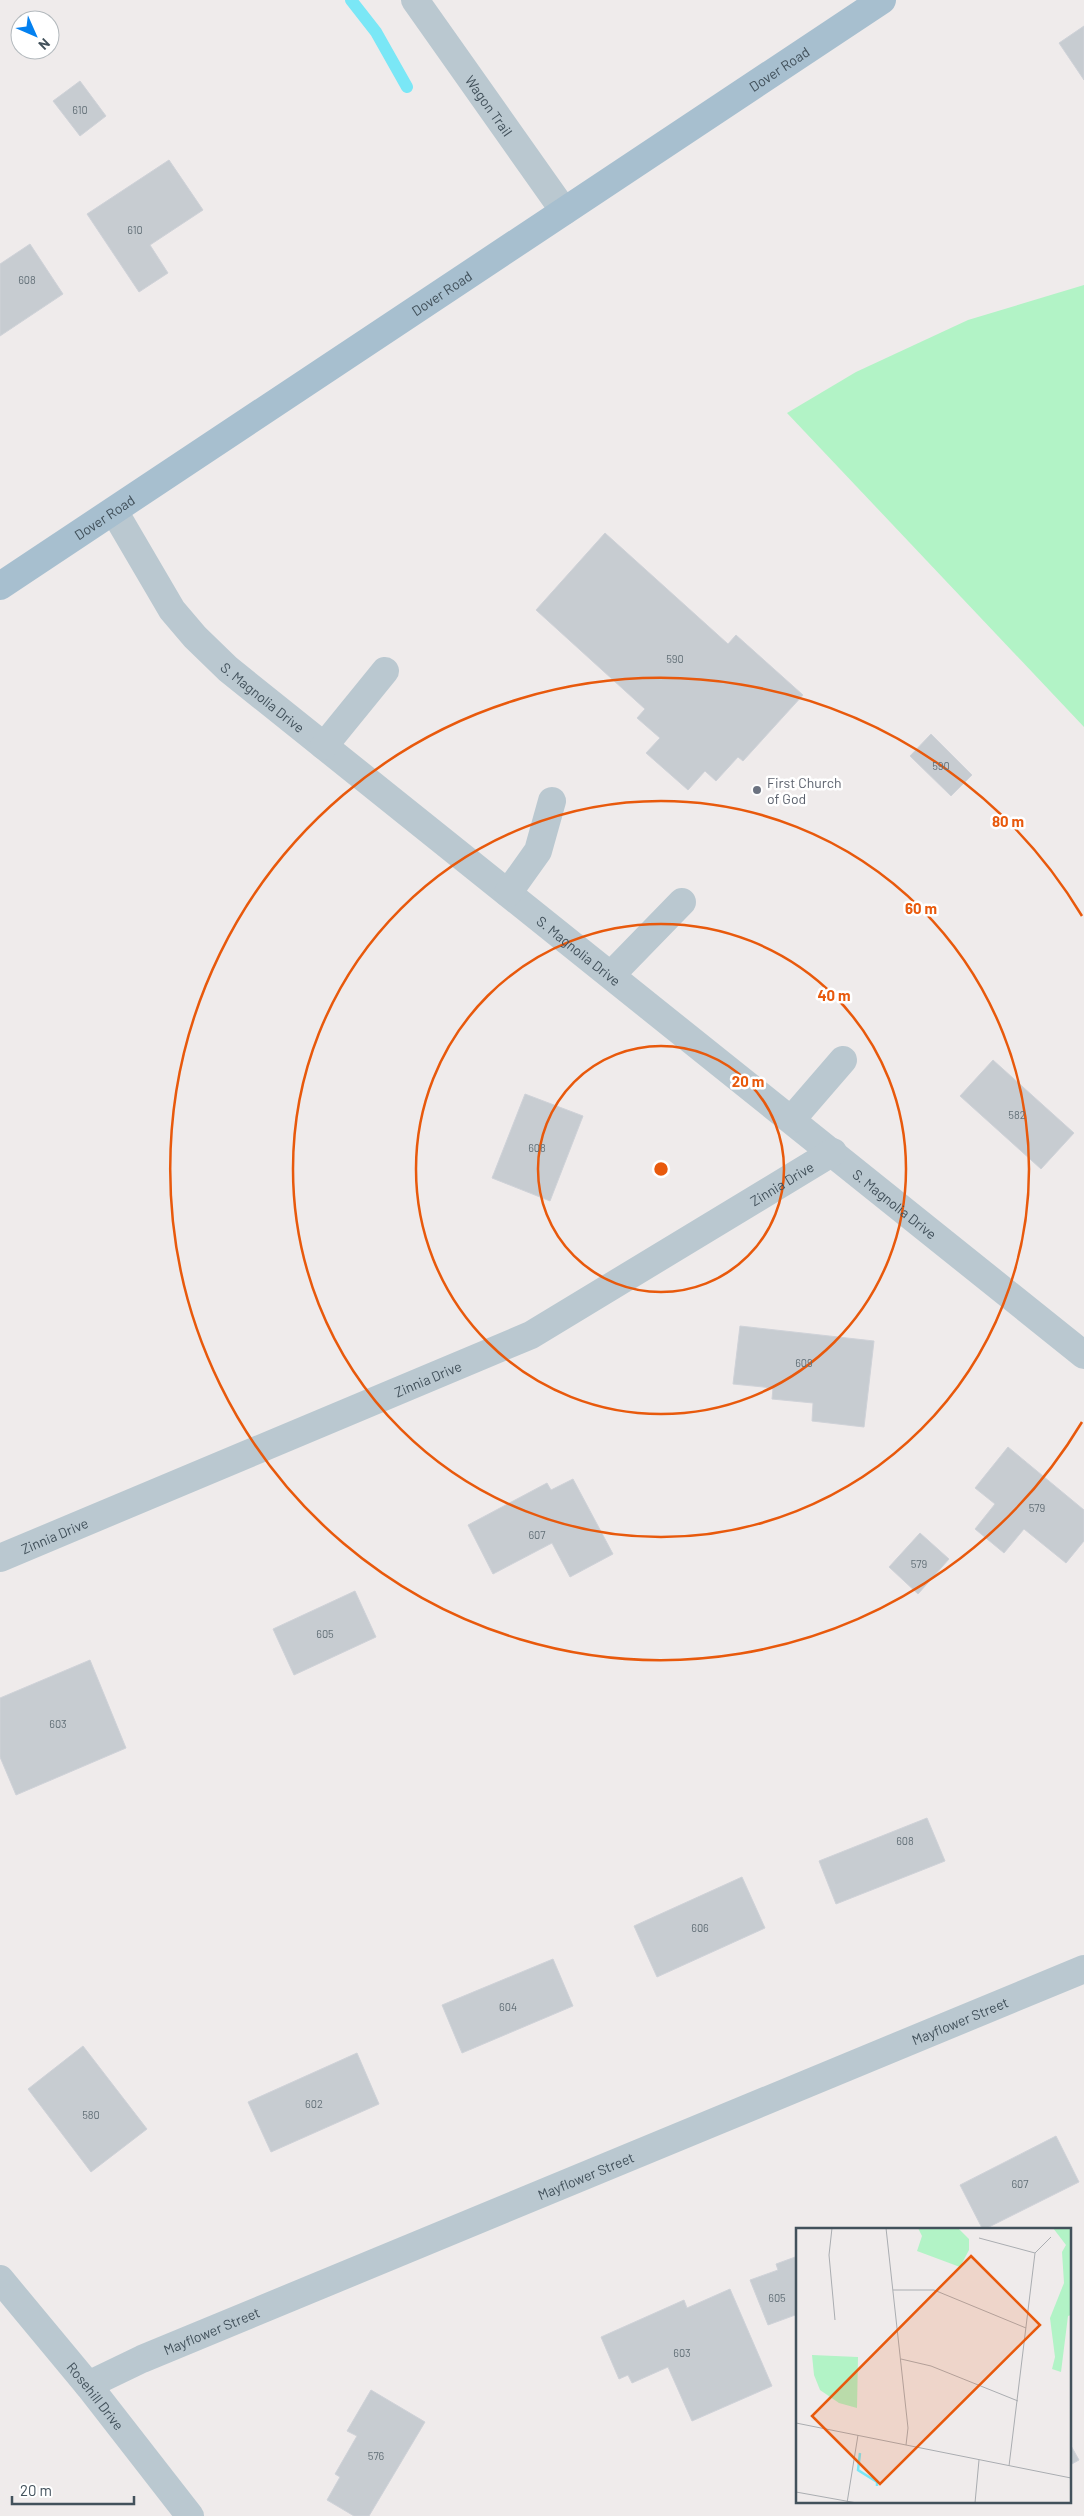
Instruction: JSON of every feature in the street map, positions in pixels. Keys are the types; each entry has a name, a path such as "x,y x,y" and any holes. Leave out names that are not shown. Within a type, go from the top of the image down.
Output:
{"main road":[{"name":"Dover Road","path":"0,586 882,0"}],"street":[{"name":"Wagon Trail","path":"415,0 564,211"},
{"name":"S. Magnolia Drive","path":"114,510 172,610 195,637 228,669 1084,1355"},
{"path":"324,746 385,671"},
{"path":"508,893 538,851 552,801"},
{"path":"611,975 682,902"},
{"path":"792,1120 843,1060"},
{"name":"Zinnia Drive","path":"0,1558 531,1335 833,1152"},
{"name":"Mayflower Street","path":"88,2384 142,2359 1084,1970"},
{"name":"Rosehill Drive","path":"0,2278 88,2384 190,2516"}],"green space":[{"path":"1084,285 1084,727 787,413 856,372 968,320"}],"building":[{"path":"1084,26 1084,80 1059,43"},
{"path":"80,81 106,116 80,136 53,101"},
{"path":"169,160 203,210 150,245 168,273 139,292 87,214"},
{"path":"30,244 63,294 0,336 0,264"},
{"path":"605,533 728,644 736,635 803,695 743,761 738,757 716,781 705,771 688,790 646,753 660,738 637,718 645,709 536,610"},
{"path":"931,734 972,775 951,796 910,756"},
{"path":"993,1060 1074,1133 1041,1169 960,1096"},
{"path":"525,1094 583,1116 550,1201 492,1178"},
{"path":"740,1326 874,1341 864,1427 812,1421 813,1403 772,1399 773,1388 733,1384"},
{"path":"1008,1447 1084,1510 1084,1541 1066,1563 1024,1529 1004,1553 975,1529 995,1504 975,1488"},
{"path":"573,1479 613,1554 570,1577 552,1543 493,1574 468,1525 547,1483 551,1490"},
{"path":"920,1533 949,1559 918,1594 889,1567"},
{"path":"355,1591 376,1637 294,1675 273,1629"},
{"path":"90,1660 126,1748 16,1795 0,1757 0,1698"},
{"path":"927,1818 945,1861 836,1904 819,1861"},
{"path":"742,1877 765,1928 657,1977 634,1926"},
{"path":"553,1959 573,2006 462,2053 442,2005"},
{"path":"83,2046 147,2129 91,2172 28,2089"},
{"path":"357,2053 379,2104 271,2152 248,2102"},
{"path":"1056,2136 1079,2182 987,2228 982,2228 960,2185"},
{"path":"796,2257 796,2315 768,2325 750,2280 778,2270 776,2264"},
{"path":"730,2289 772,2386 692,2421 668,2367 632,2383 628,2375 619,2379 601,2337 684,2300 687,2308"},
{"path":"371,2390 425,2422 369,2516 354,2516 327,2500 340,2477 335,2474 357,2436 347,2431"},
{"path":"1072,2448 1079,2460 1072,2464"}],"waterway":[{"path":"351,0 376,32 407,87"}],"place":[{"name":"First Church of God","path":"757,790"}]}
